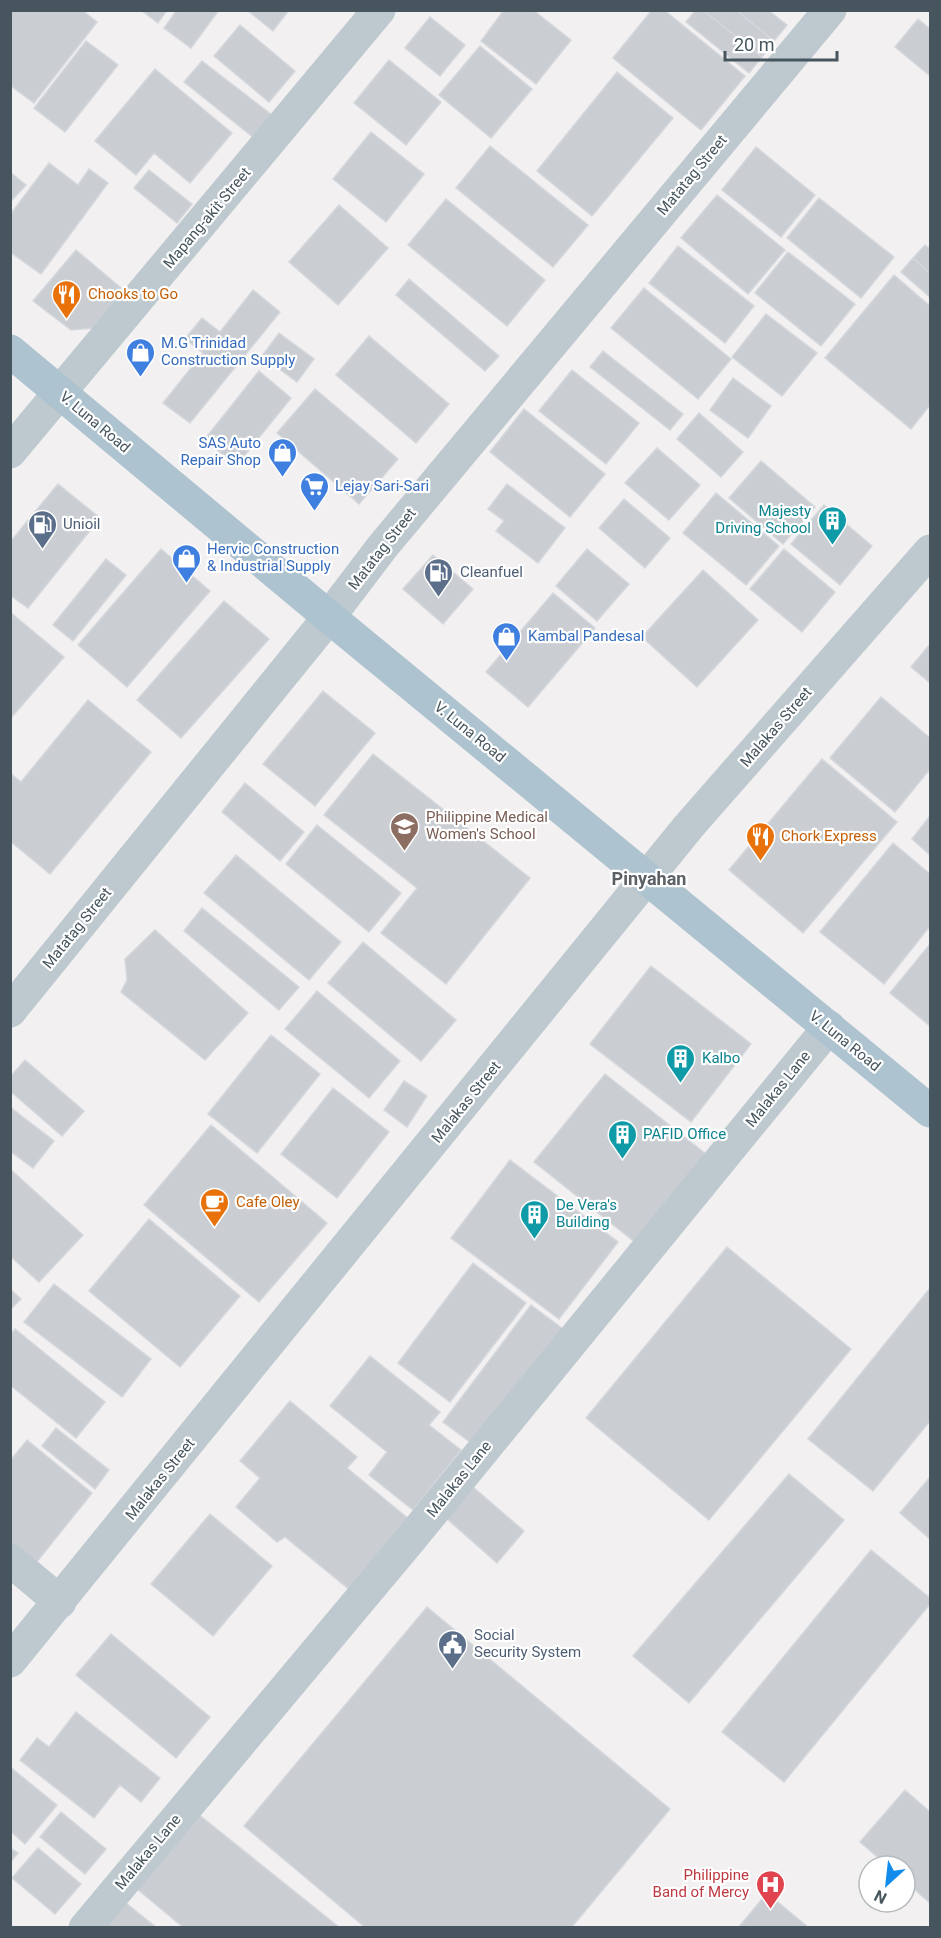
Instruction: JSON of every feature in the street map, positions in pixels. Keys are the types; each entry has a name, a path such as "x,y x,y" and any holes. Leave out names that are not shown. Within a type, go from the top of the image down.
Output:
{"main road":[{"name":"V. Luna Road","path":"10,351 329,617 930,1111"}],"street":[{"name":"Mapang-akit Street","path":"10,452 379,10"},
{"name":"Matatag Street","path":"10,1011 329,617 383,546 830,10"},
{"name":"Malakas Street","path":"10,1661 689,826 930,551"},
{"name":"Malakas Lane","path":"85,1928 409,1541 829,1027"},
{"path":"10,1560 60,1602"}],"building":[{"path":"10,10 82,10 97,22 34,103 10,85"},
{"path":"141,10 167,10 158,23"},
{"path":"177,10 219,10 191,48 164,28"},
{"path":"247,10 289,10 273,31"},
{"path":"504,10 533,10 571,40 536,84 481,41"},
{"path":"652,10 664,10 745,76 701,130 613,58"},
{"path":"696,10 703,10 762,57 749,73 686,22"},
{"path":"703,10 736,10 774,41 762,57"},
{"path":"736,10 768,10 787,25 774,41"},
{"path":"430,17 465,45 440,76 405,48"},
{"path":"918,19 930,29 930,76 895,47"},
{"path":"240,25 295,71 269,102 214,56"},
{"path":"86,41 118,65 65,132 34,108"},
{"path":"480,46 532,89 491,138 439,95"},
{"path":"389,60 441,102 406,145 354,103"},
{"path":"202,61 272,115 254,138 184,82"},
{"path":"155,69 232,133 190,183 154,153 136,175 95,141"},
{"path":"617,72 673,118 592,216 537,171"},
{"path":"371,132 424,174 386,222 333,179"},
{"path":"490,146 588,225 553,267 456,188"},
{"path":"756,147 815,195 781,237 722,190"},
{"path":"49,163 78,185 89,169 108,183 41,274 10,252 10,215"},
{"path":"149,170 192,204 177,223 134,188"},
{"path":"10,172 26,185 10,202"},
{"path":"717,195 785,250 748,294 681,238"},
{"path":"819,198 894,257 861,298 787,238"},
{"path":"446,199 545,280 507,326 408,245"},
{"path":"339,205 388,248 338,305 289,262"},
{"path":"925,245 930,249 930,273 913,258"},
{"path":"678,246 754,306 725,343 649,283"},
{"path":"76,250 121,288 103,327 71,330 33,301"},
{"path":"788,252 855,304 821,346 755,293"},
{"path":"913,258 930,273 930,297 901,272"},
{"path":"894,275 930,306 930,405 911,429 825,358"},
{"path":"409,279 499,356 485,371 396,295"},
{"path":"644,288 731,359 698,399 611,328"},
{"path":"253,290 280,312 190,423 163,403 203,353 185,339 202,318 220,332"},
{"path":"766,314 817,353 782,396 732,357"},
{"path":"279,333 314,359 297,382 262,356"},
{"path":"369,336 449,404 416,443 336,375"},
{"path":"603,351 683,414 670,430 590,367"},
{"path":"572,370 639,423 606,464 539,411"},
{"path":"259,371 291,398 237,465 204,440"},
{"path":"733,378 771,406 748,438 710,410"},
{"path":"315,389 398,459 359,504 277,433"},
{"path":"524,409 605,474 570,517 490,452"},
{"path":"699,413 743,452 721,477 677,439"},
{"path":"657,448 700,485 669,520 625,483"},
{"path":"761,461 815,507 783,544 729,498"},
{"name":"Unioil","path":"58,484 100,518 28,608 10,595 10,542"},
{"path":"507,484 565,528 538,563 496,531 504,521 488,509"},
{"path":"716,493 779,546 746,585 683,533"},
{"path":"624,499 670,538 645,568 599,528"},
{"name":"Majesty Driving School","path":"824,505 872,546 840,585 791,544"},
{"path":"161,549 210,591 127,687 78,645"},
{"path":"587,549 629,584 597,621 556,586"},
{"path":"784,549 835,592 802,632 750,589"},
{"name":"Cleanfuel","path":"433,555 473,589 443,624 403,589"},
{"path":"106,559 126,575 73,641 53,625"},
{"path":"703,570 758,620 697,687 642,637"},
{"path":"553,593 595,628 528,707 486,672"},
{"path":"224,601 269,639 181,738 137,700"},
{"path":"10,612 64,657 10,719"},
{"path":"930,644 930,683 911,667"},
{"path":"323,691 375,733 315,806 263,764"},
{"path":"881,697 930,738 930,769 895,812 830,758"},
{"path":"88,700 151,752 50,874 10,841 10,773 21,782"},
{"path":"373,754 530,878 446,984 381,933 417,888 324,815"},
{"path":"822,759 897,822 803,933 729,870"},
{"path":"245,783 304,832 280,861 222,812"},
{"path":"930,816 930,855 912,839"},
{"path":"317,825 401,893 369,932 286,864"},
{"path":"893,843 930,874 930,926 884,984 820,932"},
{"path":"236,855 341,942 309,980 204,893"},
{"path":"202,908 299,987 279,1010 184,931"},
{"path":"155,930 248,1013 205,1060 121,992 127,980 125,959"},
{"path":"363,942 456,1020 421,1061 328,983"},
{"path":"930,944 930,1026 890,993"},
{"name":"Kalbo","path":"651,966 751,1044 691,1122 590,1044"},
{"path":"317,991 400,1061 369,1098 285,1029"},
{"path":"271,1035 320,1074 257,1153 208,1114"},
{"path":"25,1060 84,1111 62,1136 10,1091 10,1077"},
{"name":"PAFID Office","path":"605,1074 711,1158 641,1247 534,1162"},
{"path":"404,1081 427,1096 407,1127 384,1110"},
{"path":"333,1088 389,1132 337,1198 281,1154"},
{"path":"10,1107 54,1141 33,1168 10,1151"},
{"path":"211,1125 327,1223 259,1302 144,1205"},
{"name":"De Vera's Building","path":"510,1160 618,1242 559,1319 451,1238"},
{"path":"10,1169 83,1235 39,1282 10,1256"},
{"path":"149,1219 240,1296 180,1367 89,1291"},
{"path":"727,1247 851,1349 709,1520 586,1418"},
{"path":"473,1263 526,1303 450,1402 398,1363"},
{"path":"54,1284 151,1359 122,1397 24,1322"},
{"path":"930,1288 930,1421 873,1491 808,1439"},
{"path":"10,1289 21,1299 10,1310"},
{"path":"531,1305 563,1329 474,1445 443,1422"},
{"path":"15,1329 105,1402 76,1438 10,1385 10,1335"},
{"path":"370,1356 440,1412 429,1425 461,1450 413,1510 369,1475 387,1452 330,1406"},
{"path":"290,1401 357,1457 347,1468 415,1524 356,1595 285,1537 277,1542 236,1507 260,1478 240,1461"},
{"path":"56,1428 109,1470 95,1489 42,1446"},
{"path":"27,1440 92,1493 32,1568 10,1551 10,1461"},
{"path":"789,1474 844,1520 689,1703 633,1656"},
{"path":"930,1477 930,1539 900,1513"},
{"path":"473,1487 524,1531 497,1563 446,1518"},
{"path":"210,1514 272,1566 213,1636 151,1584"},
{"path":"871,1550 930,1598 930,1604 784,1782 722,1732"},
{"path":"427,1607 670,1809 571,1928 366,1928 244,1826"},
{"path":"111,1634 210,1717 176,1758 76,1675"},
{"path":"76,1712 160,1778 141,1802 120,1785 94,1818 20,1760 37,1738 49,1747"},
{"path":"10,1767 57,1805 25,1844 10,1831"},
{"path":"905,1790 930,1812 930,1903 917,1892 917,1854 874,1854 860,1842"},
{"path":"61,1812 106,1849 85,1874 40,1837"},
{"path":"198,1814 340,1928 184,1928 137,1889"},
{"path":"10,1848 18,1853 10,1863"},
{"path":"38,1848 81,1884 55,1914 12,1878"},
{"name":"Philippine Band of Mercy","path":"767,1893 809,1928 738,1928"},
{"path":"121,1899 157,1928 98,1928"}],"place":[{"name":"Chooks to Go","path":"67,320"},
{"name":"M.G Trinidad Construction Supply","path":"140,378"},
{"name":"SAS Auto Repair Shop","path":"282,478"},
{"name":"Lejay Sari-Sari","path":"314,512"},
{"name":"Majesty Driving School","path":"832,546"},
{"name":"Unioil","path":"42,550"},
{"name":"Hervic Construction & Industrial Supply","path":"186,584"},
{"name":"Cleanfuel","path":"439,598"},
{"name":"Kambal Pandesal","path":"507,662"},
{"name":"Philippine Medical Women's School","path":"405,852"},
{"name":"Chork Express","path":"760,862"},
{"name":"Kalbo","path":"681,1084"},
{"name":"PAFID Office","path":"622,1160"},
{"name":"Cafe Oley","path":"215,1228"},
{"name":"De Vera's Building","path":"535,1240"},
{"name":"Social Security System","path":"453,1670"},
{"name":"Philippine Band of Mercy","path":"770,1910"}],"district":[{"name":"Pinyahan","path":"649,879"}]}
